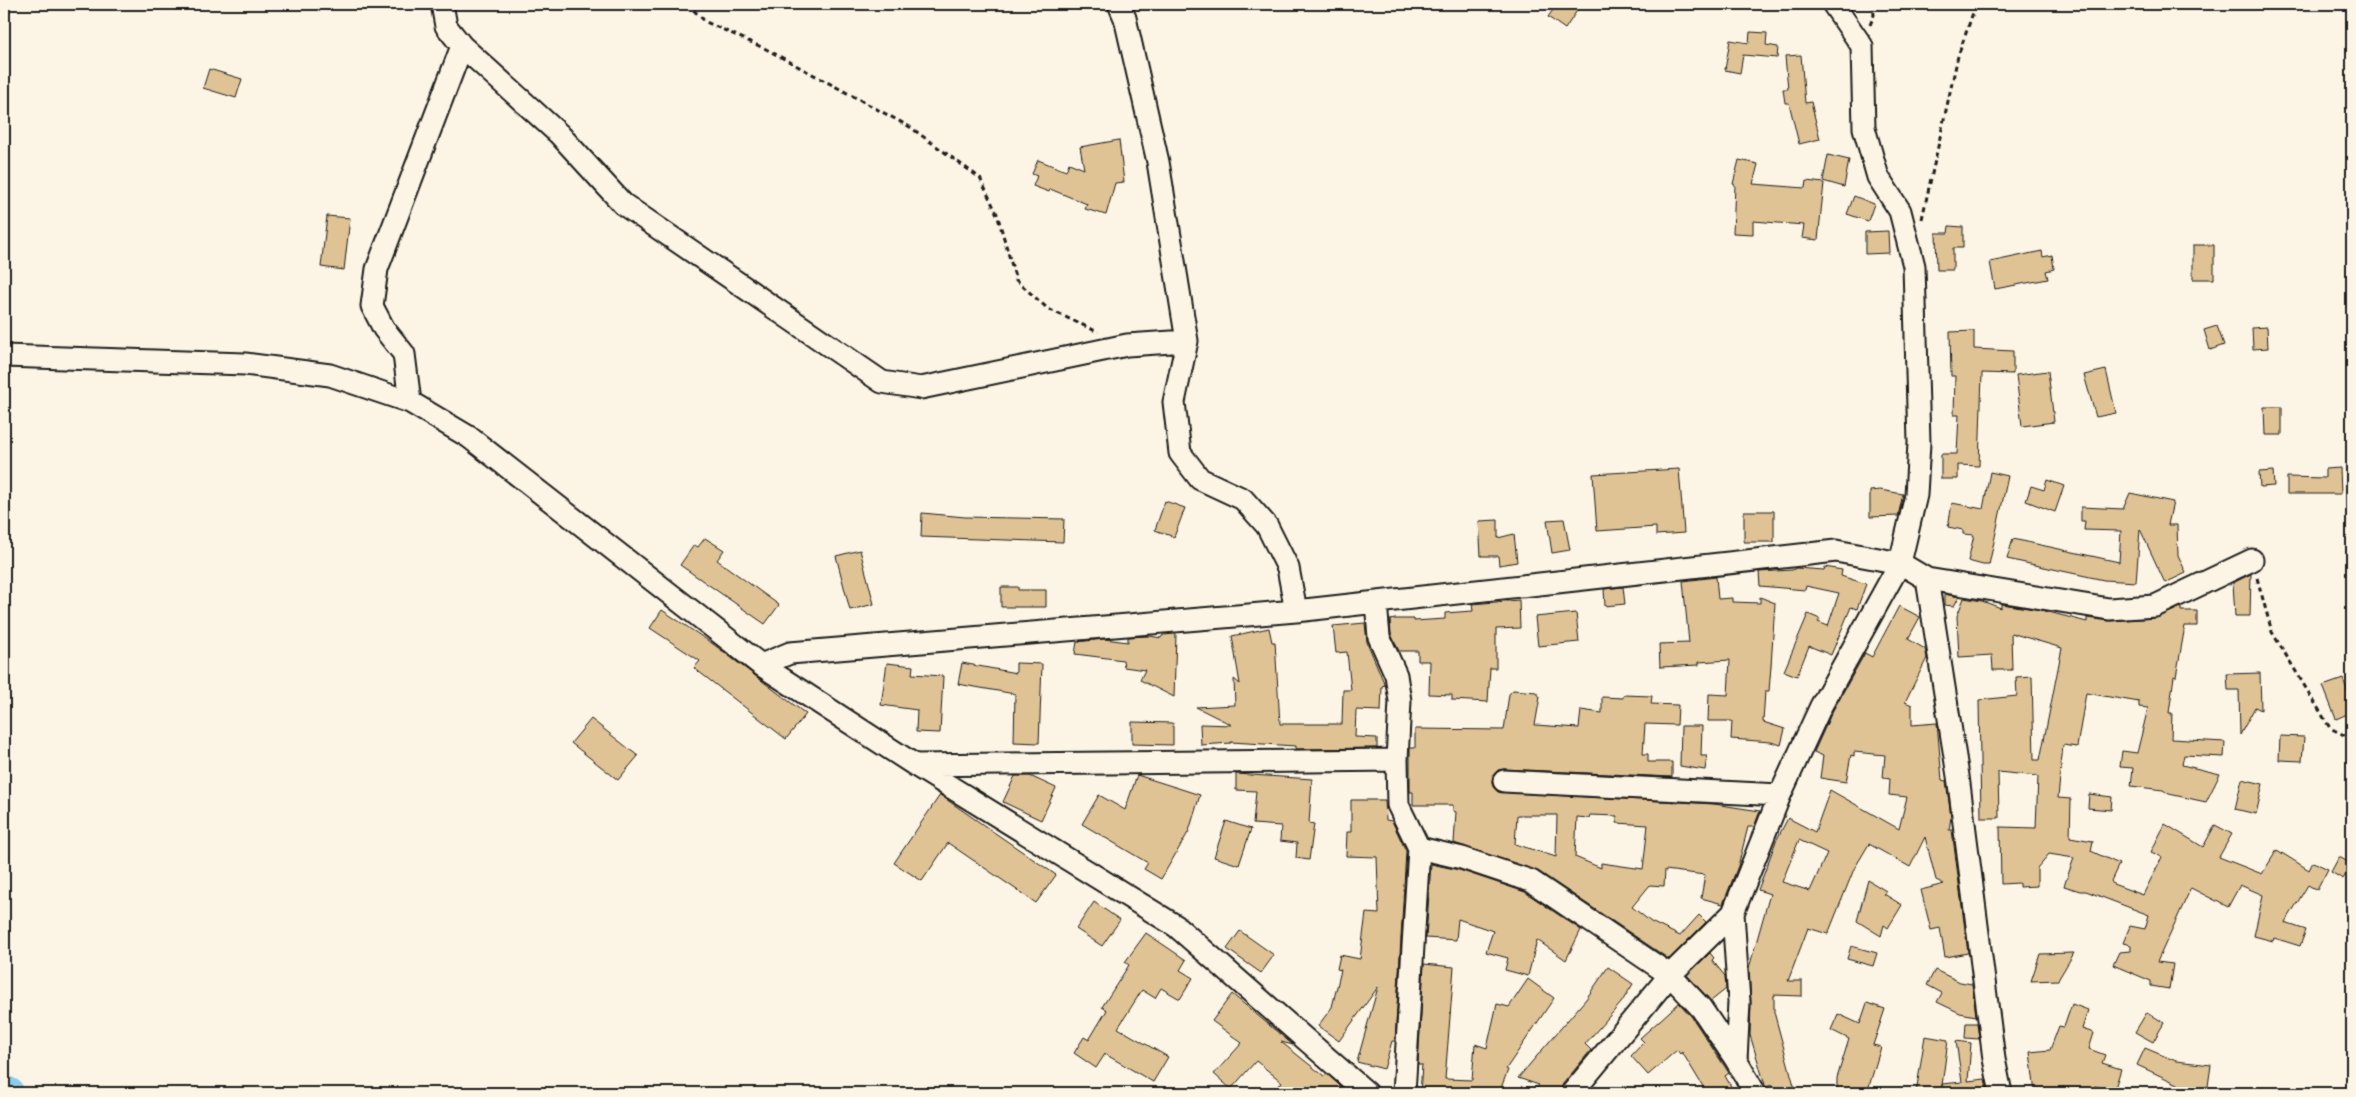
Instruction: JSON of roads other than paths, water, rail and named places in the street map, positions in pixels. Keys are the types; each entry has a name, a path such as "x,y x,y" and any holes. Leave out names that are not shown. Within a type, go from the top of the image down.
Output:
{"street":[{"path":"442,4 446,26 462,46 559,134 623,204 882,382 922,388 1127,345 1187,342"},
{"path":"1119,4 1125,18 1158,162 1187,342 1174,402 1180,453 1200,479 1243,499 1267,526 1288,568 1296,612"},
{"path":"1572,1093 1670,975 1733,913 1780,795 1821,706 1900,563 1916,495 1918,443 1914,266 1900,211 1878,177 1864,128 1862,46 1833,4"},
{"path":"410,402 404,354 384,329 372,306 377,269 462,46"},
{"path":"4,356 245,364 330,375 410,402 469,436 761,665 915,765 1176,926 1367,1093"},
{"path":"761,665 790,653 1296,612 1836,551 1900,563 1927,579 2109,609 2156,606 2252,560"},
{"path":"1927,579 1959,786 1994,1059 2001,1093"},
{"path":"1376,603 1379,637 1396,675 1400,701 1397,760 1398,805 1419,848 1404,1093"},
{"path":"915,765 1397,760"},
{"path":"1504,781 1780,795"},
{"path":"1419,848 1462,858 1531,881 1670,975 1701,1008 1736,1060 1755,1093"},
{"path":"1733,913 1739,1002 1736,1060"}],"waterway":[{"path":"4,1091 9,1093"}]}
